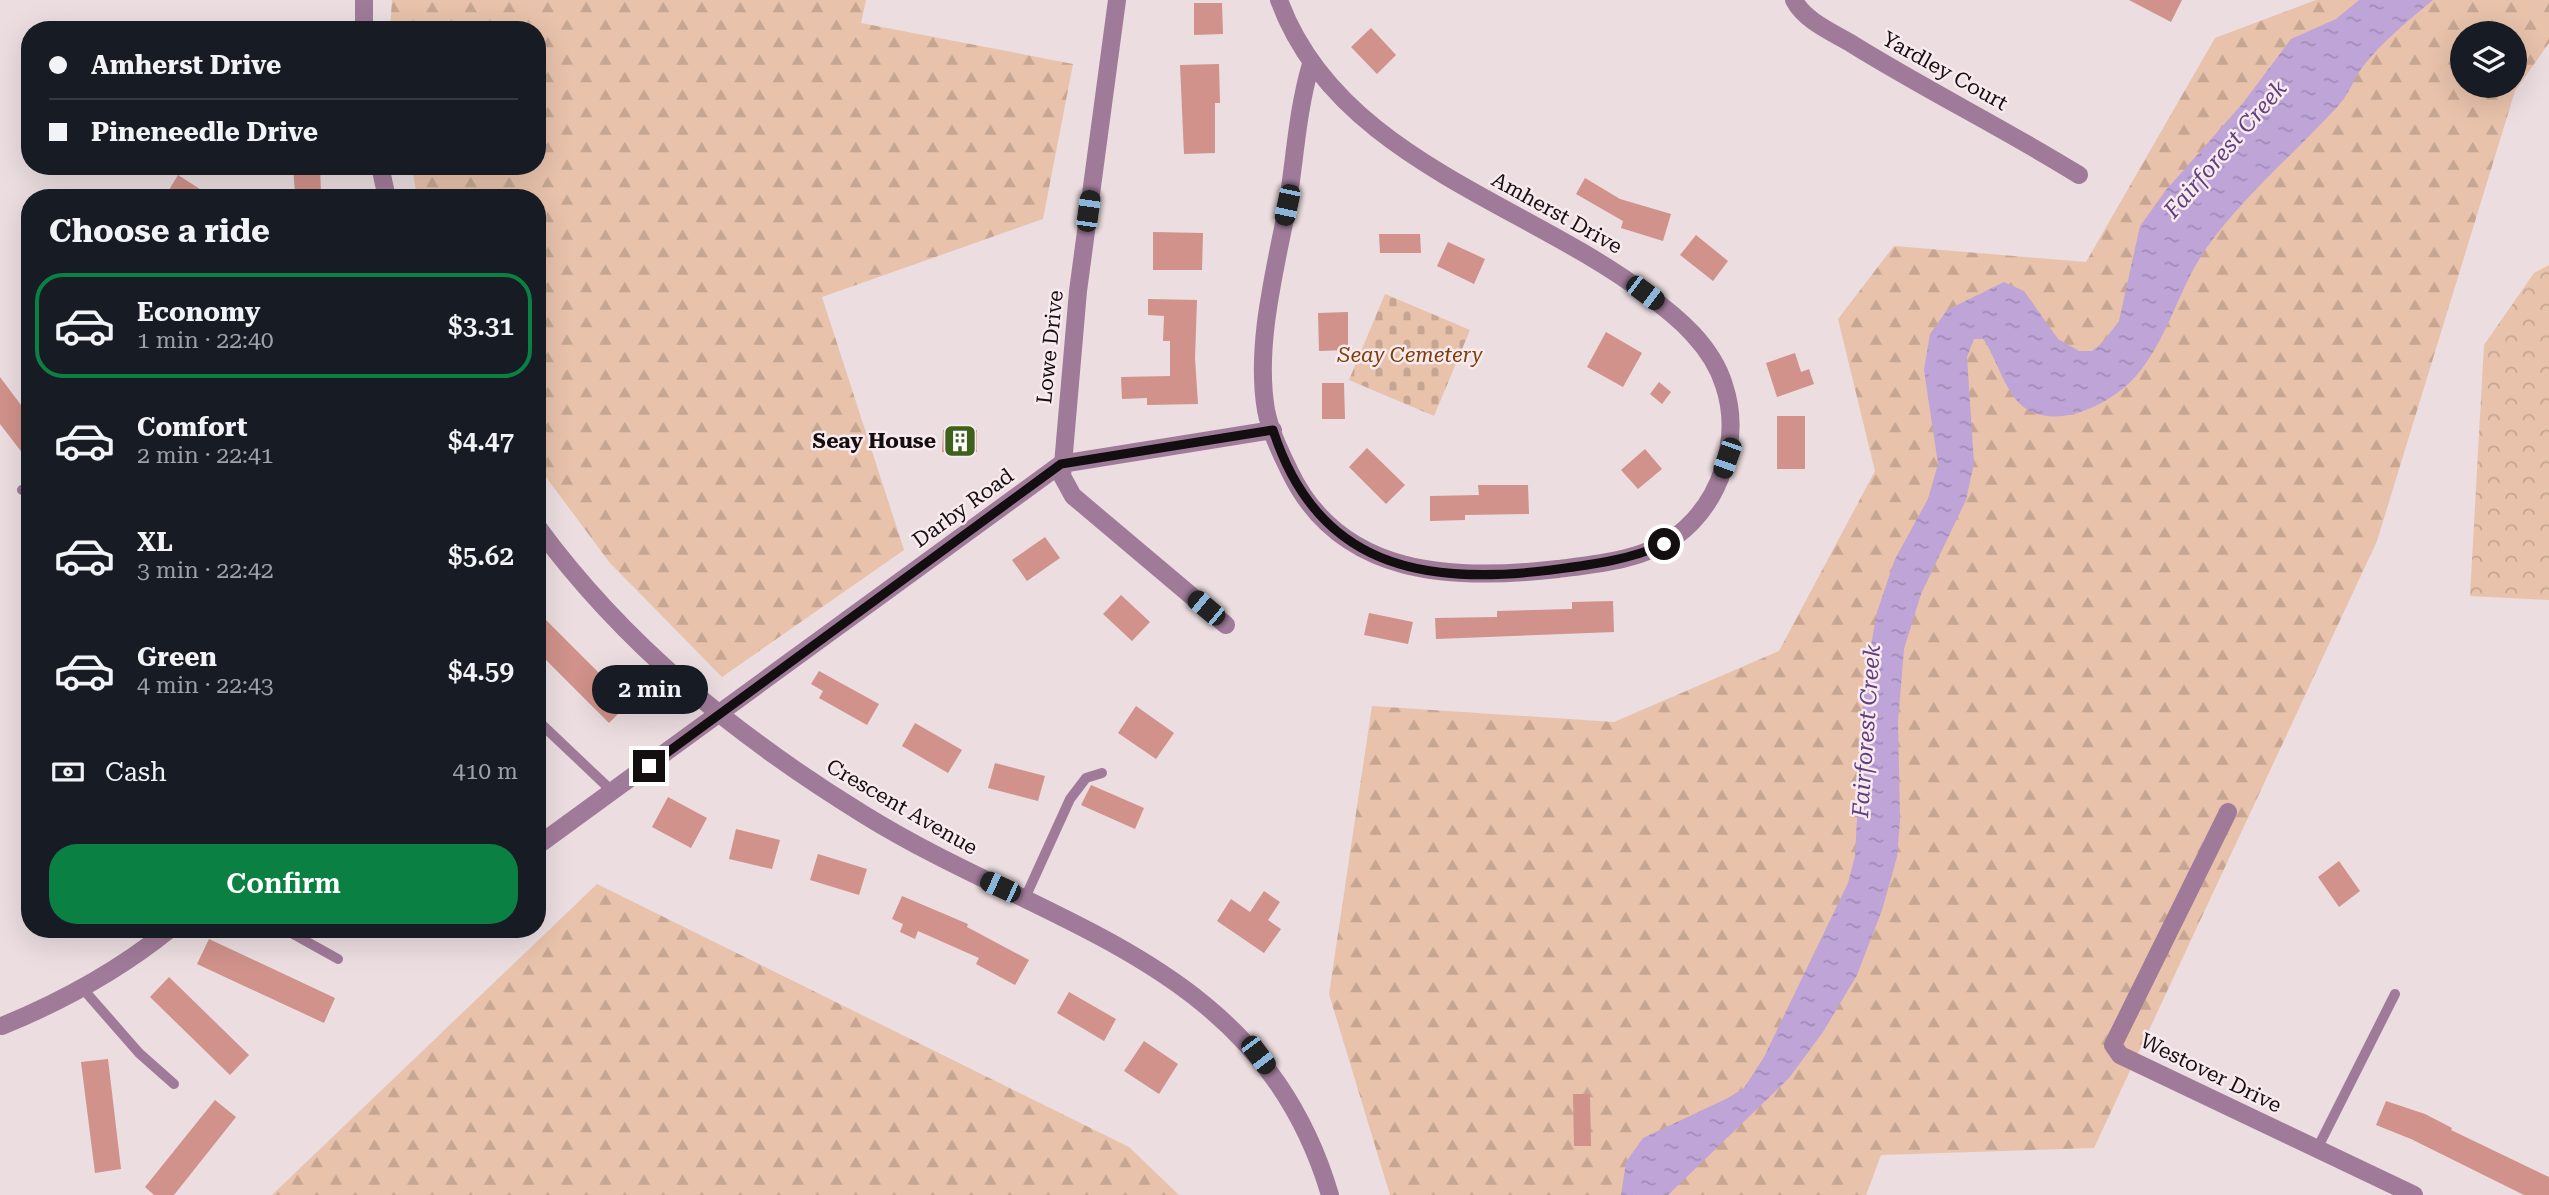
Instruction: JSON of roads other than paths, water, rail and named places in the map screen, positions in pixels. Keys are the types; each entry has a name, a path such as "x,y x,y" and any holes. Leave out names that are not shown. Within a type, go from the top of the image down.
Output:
{"street":[{"path":"364,0 364,21"},
{"name":"Lowe Drive","path":"1117,0 1078,291 1062,476 1073,496 1226,625"},
{"name":"Amherst Drive","path":"1279,0 1289,27 1311,64 1341,95 1415,156 1496,206 1584,253 1667,310 1698,340 1715,363 1730,407 1730,441 1721,477 1688,526 1664,544 1637,554 1567,568 1469,575 1389,561 1342,537 1305,498 1273,430 1265,394 1269,294 1287,205 1303,93 1311,64"},
{"name":"Yardley Court","path":"1794,0 1808,17 1879,61 2079,175"},
{"name":"Darby Road","path":"546,840 1061,464 1273,430"},
{"name":"Crescent Avenue","path":"546,537 629,634 719,715 788,765 864,815 942,858 1117,945 1197,998 1229,1024 1283,1088 1315,1150 1329,1195"},
{"name":"Westover Drive","path":"2228,812 2113,1045 2120,1055 2414,1195"},
{"path":"2,1026 83,989 159,938"}],"lane":[{"path":"546,729 613,792"},
{"path":"1025,898 1070,799 1086,778 1102,773"},
{"path":"300,938 338,959"},
{"path":"83,989 131,1045 174,1084"},
{"path":"2318,1149 2395,994"}],"water":[{"name":"Fairforest Creek","path":"2359,0 2433,0 2371,56 2338,106 2252,193 2220,230 2187,281 2147,362 2127,385 2088,409 2074,414 2045,416 2023,407 2009,390 1983,339 1974,339 1967,357 1974,463 1966,500 1921,594 1904,649 1898,721 1900,820 1897,857 1882,910 1857,975 1823,1032 1789,1078 1668,1195 1621,1195 1626,1162 1643,1138 1744,1088 1764,1057 1848,883 1855,856 1864,684 1877,612 1895,559 1928,499 1938,464 1924,370 1930,334 1947,310 2004,282 2024,291 2058,339 2079,351 2092,351 2103,342 2119,321 2140,226 2166,190 2243,103 2291,39 2336,19"}],"place":[{"name":"Seay House","path":"960,441"}],"park label":[{"name":"Seay Cemetery","path":"1410,355"}]}
